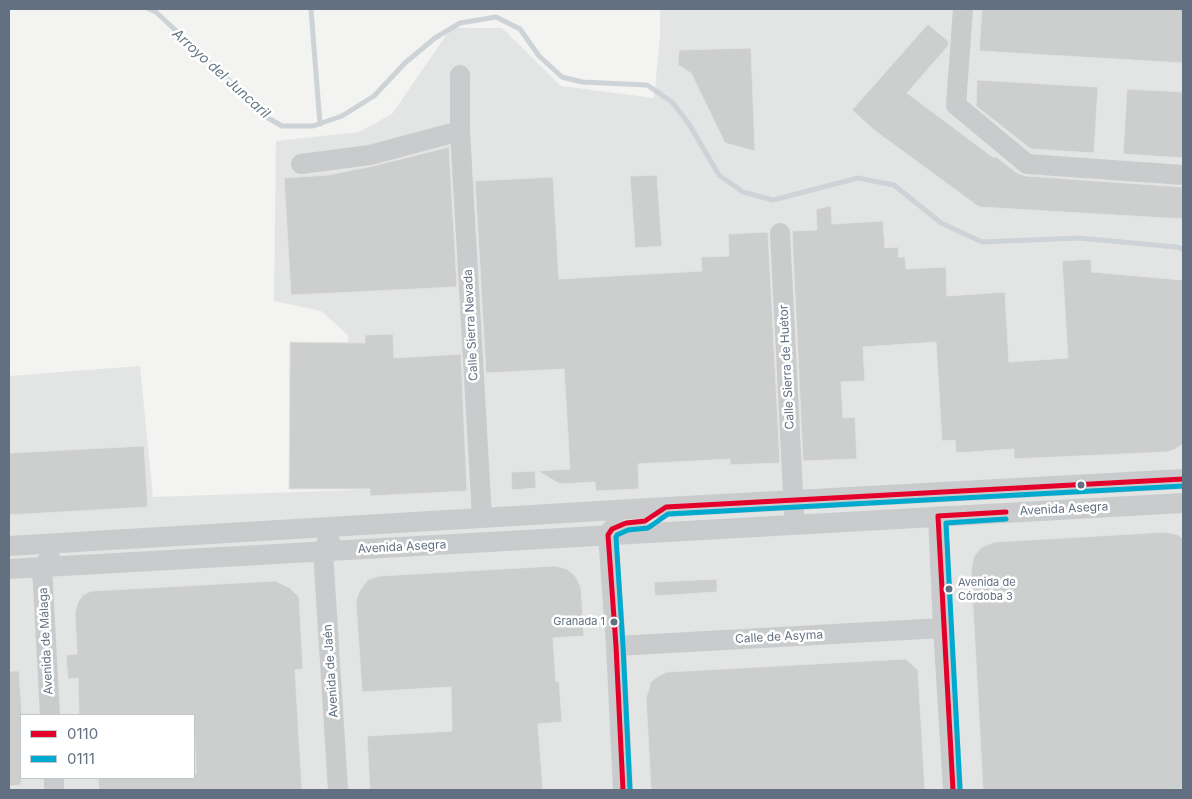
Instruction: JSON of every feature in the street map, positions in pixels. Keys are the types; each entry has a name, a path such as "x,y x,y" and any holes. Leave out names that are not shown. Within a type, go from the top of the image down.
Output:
{"street":[{"path":"963,9 956,105 1028,164 1183,175"},
{"name":"Calle Sierra Nevada","path":"460,75 460,131 482,518"},
{"path":"301,164 370,154 460,131"},
{"name":"Calle Sierra de Huétor","path":"780,233 793,500"},
{"name":"Avenida Asegra","path":"9,546 666,507 1183,479"},
{"path":"916,493 938,516 953,790"},
{"path":"793,500 795,525"},
{"name":"Avenida Asegra","path":"9,569 1183,503"},
{"path":"623,790 608,535 612,529 626,523 645,521 666,507"},
{"path":"323,551 327,542 343,538 366,537 394,523"},
{"path":"42,567 48,559 61,553 81,552 108,540"},
{"name":"Avenida de Jaén","path":"323,551 338,790"},
{"name":"Avenida de Málaga","path":"42,567 50,714"},
{"name":"Calle de Asyma","path":"616,646 943,628"}],"shaded area":[{"path":"660,9 1183,9 1183,790 9,790 9,376 140,366 153,497 354,490 348,335 321,311 274,301 276,141 359,132 392,114 451,28 502,28 561,86 654,98 660,37"}],"building":[{"path":"982,9 1183,9 1183,63 979,51"},
{"path":"928,24 949,42 948,46 907,93 1017,173 1026,176 1183,187 1183,219 979,207 874,130 852,110"},
{"path":"751,48 755,151 725,143 691,73 678,65 679,50"},
{"path":"977,80 1098,87 1094,153 1031,149 976,106"},
{"path":"1127,89 1183,92 1183,158 1123,154"},
{"path":"449,147 457,287 291,295 284,178 328,175"},
{"path":"657,175 662,246 635,248 630,176"},
{"path":"553,177 559,279 702,271 701,257 729,256 728,234 768,232 780,463 730,465 730,459 638,464 639,489 596,491 595,482 560,484 538,471 570,469 564,369 486,373 475,181"},
{"path":"831,206 832,224 883,221 885,248 899,247 898,257 905,257 906,269 946,267 947,296 1005,292 1009,362 1068,358 1062,261 1091,259 1092,272 1183,280 1183,444 1167,452 1014,459 1014,449 956,453 955,440 942,441 936,342 863,347 865,381 841,382 843,418 855,417 857,459 803,461 792,231 817,230 816,209"},
{"path":"393,334 394,358 461,354 467,491 370,496 370,489 289,489 290,342 365,343 365,335"},
{"path":"144,446 148,507 9,515 9,453"},
{"path":"535,471 536,488 512,490 511,472"},
{"path":"1166,532 1179,535 1183,539 1183,789 983,790 971,571 974,556 982,547 994,542"},
{"path":"555,566 567,569 576,577 581,588 584,636 553,638 556,682 559,681 562,722 538,724 543,790 370,790 367,736 452,731 451,687 362,692 356,601 360,590 368,580 379,576"},
{"path":"717,579 717,592 655,596 654,582"},
{"path":"275,581 290,588 299,597 303,669 295,670 302,790 99,790 98,779 195,779 195,714 79,714 78,678 68,679 66,655 77,654 75,613 78,602 83,595 91,591"},
{"path":"906,659 918,670 925,790 651,790 646,698 651,682 658,676 667,672"},
{"path":"9,671 19,671 22,714 20,714 21,785 9,786"}],"waterway":[{"name":"Arroyo del Juncaril","path":"149,9 156,12 263,115 282,126 313,126 342,116 374,96 405,63 435,38 460,23 496,17 520,29 539,56 562,77 582,82 647,85 672,102 689,124 719,175 743,192 773,200 858,178 894,185 941,223 982,242 1079,238 1183,249"},
{"path":"311,9 320,124"}],"transit line":[{"name":"0110","path":"623,790 608,535 612,529 626,523 645,521 666,507 1183,479"},
{"name":"0111","path":"630,790 617,535 628,530 648,528 668,514 1183,486"},
{"name":"0110","path":"953,790 938,516 1006,512"},
{"name":"0111","path":"960,790 946,523 1006,519"}],"place":[{"name":"Avenida de Córdoba 3","path":"949,589"},
{"name":"Granada 1","path":"614,622"}]}
